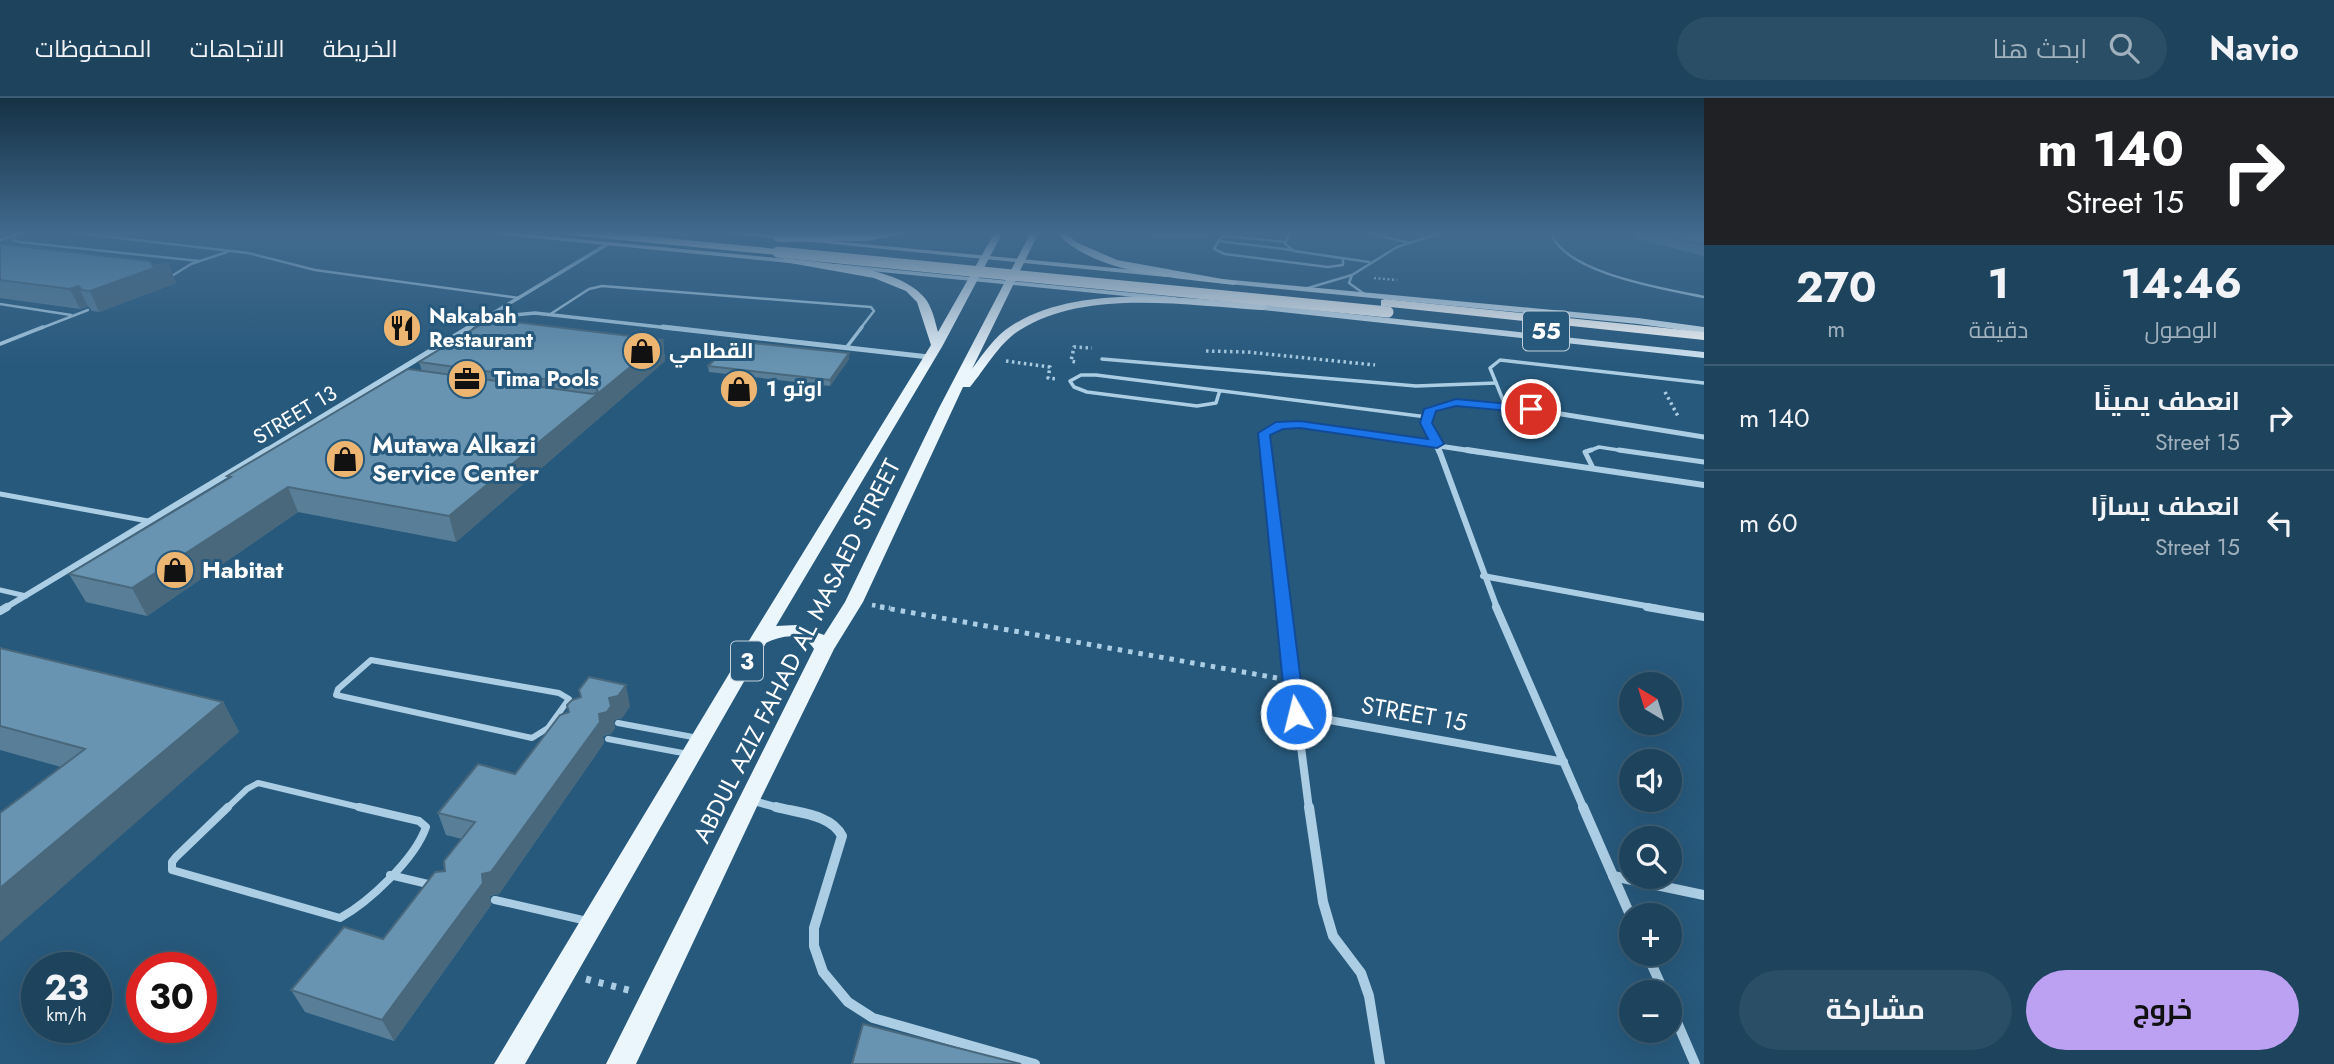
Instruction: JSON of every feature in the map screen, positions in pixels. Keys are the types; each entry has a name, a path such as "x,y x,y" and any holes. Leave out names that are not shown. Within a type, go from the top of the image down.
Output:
{"highway":[{"name":"55","path":"1069,277 1704,336"},
{"name":"55","path":"1387,308 1704,349"}],"main road":[{"path":"875,277 909,289 922,299 933,351"},
{"path":"954,277 1263,307 1704,355"},
{"name":"ABDUL AZIZ FAHAD AL MASAED STREET","path":"621,1064 748,800 824,649 854,602 946,408 1014,277"},
{"path":"1081,277 1079,281 1091,289 1103,292"},
{"path":"1185,277 1638,321 1704,330"},
{"path":"1204,277 1234,282"},
{"name":"ABDUL AZIZ FAHAD AL MASAED STREET","path":"509,1064 759,639 933,351 973,279"},
{"path":"946,408 1013,329 1037,316 1100,303 1263,307"},
{"path":"759,639 784,629 798,630 820,640 824,649"}],"street":[{"name":"STREET 13","path":"0,611 553,277"},
{"path":"519,298 524,306 535,313"},
{"path":"489,317 535,313 846,348 933,351"},
{"path":"1625,903 1483,576 1437,444 1426,423 1427,417 1430,409 1449,403 1504,405 1704,437"},
{"path":"1380,1064 1369,996 1362,973 1334,936 1323,902 1291,681 1264,433 1281,425 1300,425 1704,485"},
{"path":"1483,576 1704,617"},
{"name":"STREET 15","path":"1296,714 1564,762"},
{"path":"748,800 829,821 837,826 842,836 814,928 814,946 823,972 848,1002 873,1018 1035,1064"},
{"path":"1613,876 1704,895"},
{"path":"1682,1034 1695,1064"}],"lane":[{"path":"162,281 169,277"},
{"path":"367,277 519,298"},
{"path":"1308,288 1345,277"},
{"path":"1351,277 1349,283 1363,293"},
{"path":"1622,277 1704,297"},
{"path":"550,315 589,289 602,286 871,307 874,311 846,348"},
{"path":"0,304 75,316"},
{"path":"0,344 88,310"},
{"path":"1102,359 1416,386 1496,383"},
{"path":"1504,405 1490,368 1500,360 1704,383"},
{"path":"1219,393 1216,403 1197,407 1087,392 1074,387 1070,381 1081,375 1096,375 1219,393 1427,417"},
{"path":"382,382 393,383"},
{"path":"1593,468 1585,452 1599,447 1704,462"},
{"path":"0,494 149,522"},
{"path":"0,590 26,596"},
{"path":"376,660 559,693 569,699 560,713 548,728 535,737 527,737 336,695 336,692 366,663 376,660"},
{"path":"560,713 570,714"},
{"path":"618,723 696,747"},
{"path":"548,728 559,730"},
{"path":"608,739 696,747"},
{"path":"263,782 424,824 426,827 422,837 390,875 361,907 340,918 177,873 171,867 176,857 247,789 263,782"},
{"path":"390,875 437,886"},
{"path":"495,900 593,922"}],"path":[{"path":"988,359 1050,367 1048,378 1070,381"},
{"path":"1657,377 1688,434"},
{"path":"854,602 1291,681"},
{"path":"563,973 653,997"}],"building":[{"path":"0,277 129,277 90,291 82,290 78,286 70,289 0,280"},
{"path":"490,319 663,340 449,516 288,487 132,588 69,574 231,477 227,476 408,369 593,394 598,392 595,386 419,362"},
{"path":"734,341 849,353 830,380 708,366"},
{"path":"0,648 223,702 0,888 0,813 85,749 0,726"},
{"path":"589,677 626,685 618,696 609,698 611,706 607,712 599,714 600,722 491,872 482,874 483,883 382,1020 291,990 344,927 383,939 435,872 445,871 444,861 475,822 438,813 478,764 515,774 560,715 569,712 567,705 581,697 579,690"},
{"path":"863,1024 1021,1064 852,1064"}],"place":[{"name":"Nakabah Restaurant","path":"402,328"},
{"name":"القطامي","path":"642,351"},
{"name":"Tima Pools","path":"467,379"},
{"name":"اوتو 1","path":"739,389"},
{"name":"Mutawa Alkazi Service Center","path":"345,459"},
{"name":"Habitat","path":"175,570"}],"route":[{"path":"1296,714 1264,433 1281,425 1300,425 1437,444 1426,423 1430,409 1443,404 1456,402 1531,409"}]}
